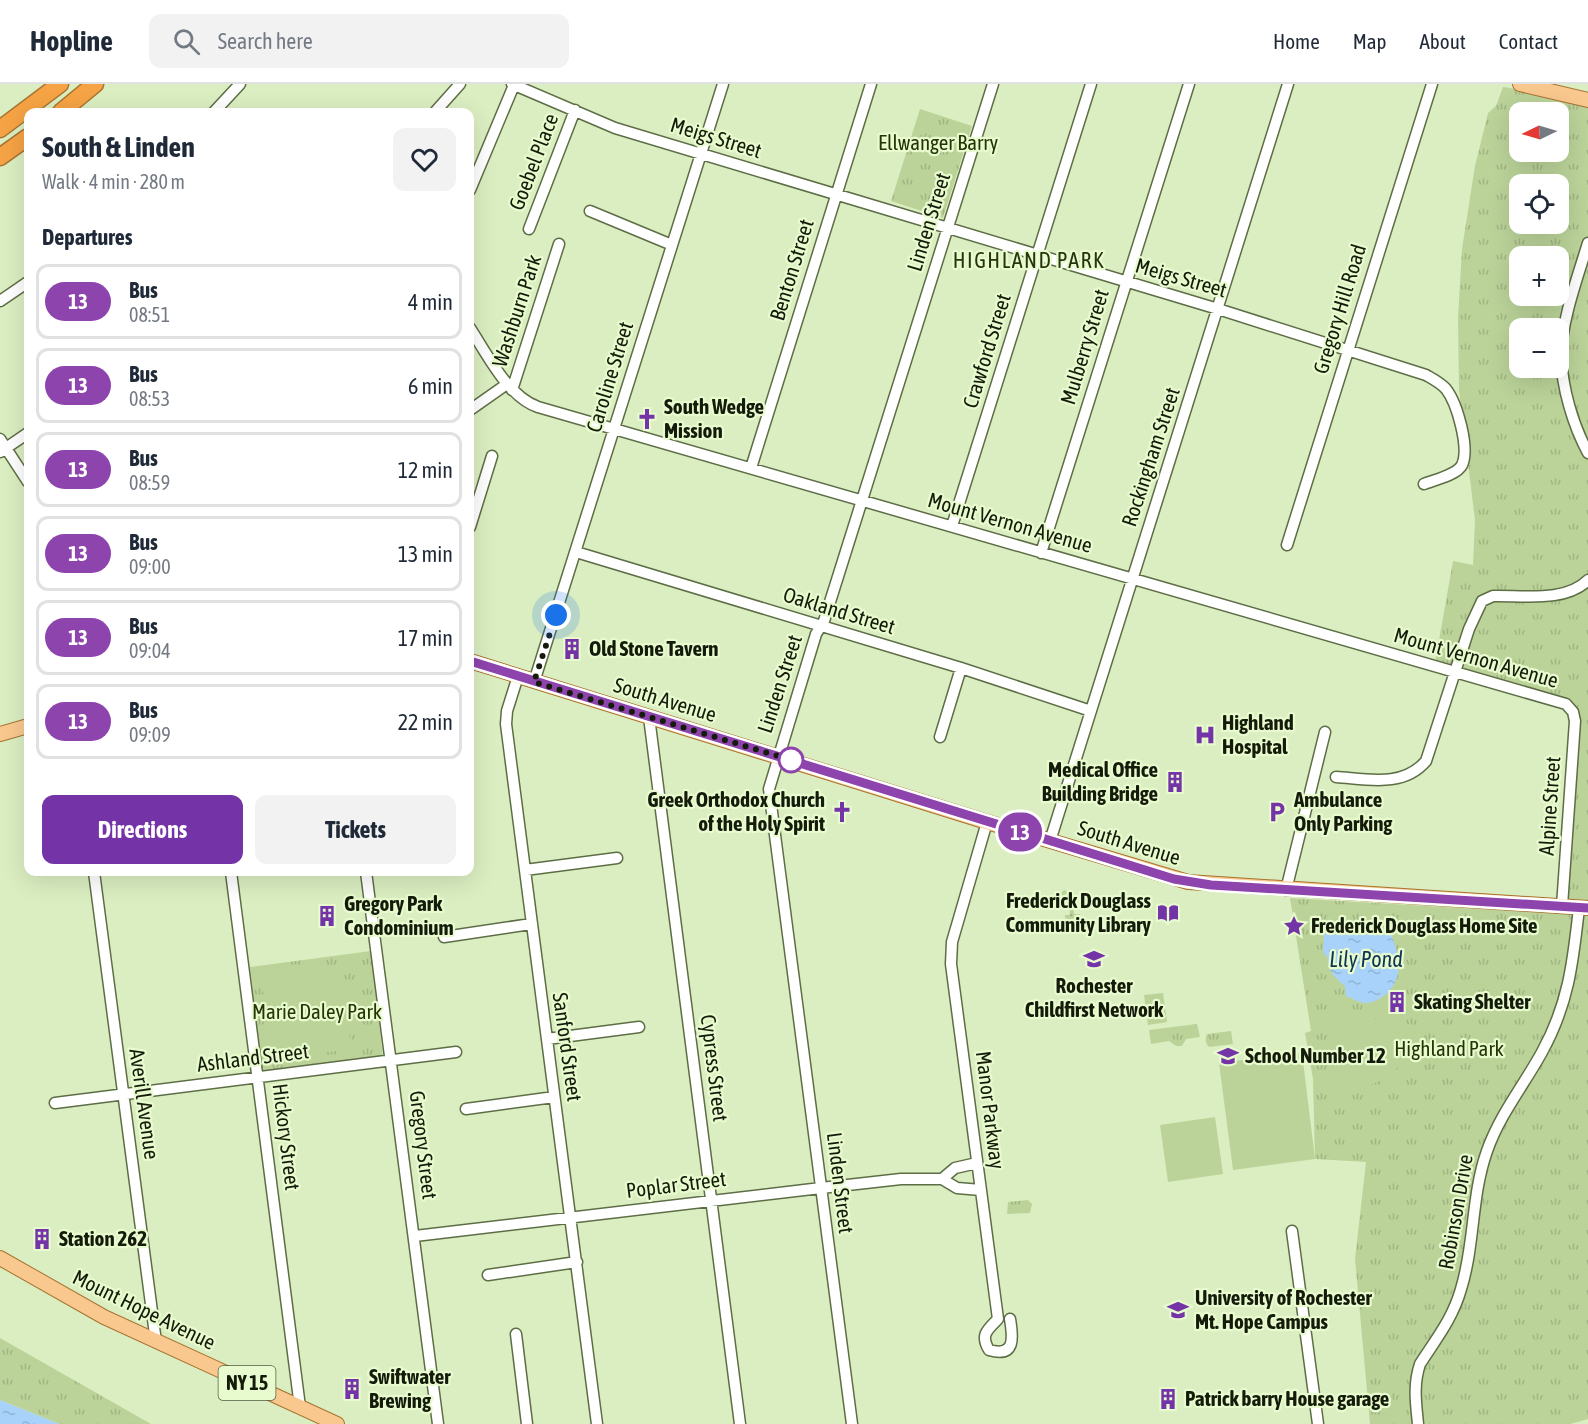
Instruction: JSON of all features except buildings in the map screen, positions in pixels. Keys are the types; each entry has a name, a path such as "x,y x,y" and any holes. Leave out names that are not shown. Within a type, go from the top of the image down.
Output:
{"highway":[{"path":"28,108 60,84"},
{"path":"66,108 95,84"},
{"path":"0,129 24,111"},
{"path":"0,157 24,140"}],"main road":[{"path":"1520,84 1588,100"},
{"name":"South Avenue","path":"474,662 1188,882 1583,908"},
{"path":"0,734 24,727"},
{"name":"Mount Hope Avenue","path":"0,1258 90,1310 337,1424"}],"street":[{"path":"218,108 240,84"},
{"path":"439,108 460,84"},
{"path":"474,180 513,84"},
{"name":"Meigs Street","path":"513,84 615,128 1218,309 1426,375 1441,384 1453,401 1462,434 1463,456 1462,466 1424,484"},
{"name":"Caroline Street","path":"534,682 723,84"},
{"name":"Benton Street","path":"751,468 871,84"},
{"name":"Linden Street","path":"852,1424 769,789 816,634 821,626 862,501 993,84"},
{"name":"Crawford Street","path":"952,526 1091,84"},
{"name":"Mulberry Street","path":"1041,553 1189,84"},
{"name":"Rockingham Street","path":"1050,841 1288,84"},
{"name":"Gregory Hill Road","path":"1287,545 1431,84"},
{"name":"Goebel Place","path":"529,229 575,110"},
{"path":"590,211 672,245"},
{"path":"1588,243 1567,317 1561,354 1565,385 1581,440 1588,453"},
{"name":"Washburn Park","path":"510,387 559,244"},
{"path":"0,301 24,285"},
{"name":"Mount Vernon Avenue","path":"474,334 510,387 531,405 1562,703 1571,709"},
{"path":"474,408 510,387"},
{"path":"24,435 2,447 24,477"},
{"path":"474,514 492,456"},
{"name":"Oakland Street","path":"576,552 961,668 1091,711"},
{"path":"1336,777 1392,780 1409,776 1419,770 1431,751 1454,673 1469,629 1482,601 1492,596 1563,594 1578,589 1588,580"},
{"path":"940,737 961,668"},
{"name":"Sanford Street","path":"518,676 507,711 506,724 597,1424"},
{"name":"Alpine Street","path":"1562,906 1575,721 1571,709"},
{"name":"Cypress Street","path":"649,717 740,1424"},
{"path":"1286,890 1325,732"},
{"name":"Manor Parkway","path":"987,822 957,923 951,952 998,1319 985,1334 984,1341 989,1350 1001,1352 1008,1350 1011,1346 1014,1338 1010,1319"},
{"path":"525,870 617,858"},
{"name":"Averill Avenue","path":"95,876 156,1342"},
{"name":"Hickory Street","path":"232,876 300,1407"},
{"name":"Gregory Street","path":"367,876 438,1424"},
{"name":"Robinson Drive","path":"1418,1424 1415,1392 1417,1373 1452,1314 1462,1287 1479,1174 1488,1148 1511,1101 1543,1052 1559,1016 1570,979 1583,908"},
{"path":"444,937 531,924"},
{"path":"547,1039 639,1027"},
{"name":"Ashland Street","path":"55,1103 456,1052"},
{"path":"466,1109 554,1097"},
{"name":"Poplar Street","path":"942,1179 955,1168 977,1163"},
{"name":"Poplar Street","path":"415,1236 901,1179 942,1179 957,1188 981,1190"},
{"path":"1292,1231 1318,1424"},
{"path":"488,1275 577,1262"},
{"path":"516,1334 527,1424"}],"green space":[{"name":"Highland Park","path":"1503,87 1567,97 1588,104 1588,1419 1570,1424 1370,1424 1355,1259 1366,1162 1315,1159 1313,1079 1305,1033 1311,1031 1290,898 1566,914 1580,721 1577,710 1435,663 1453,561 1473,565 1475,520 1459,390 1458,318 1462,249 1475,166 1488,113 1496,106"},
{"name":"Ellwanger Barry","path":"920,109 972,126 943,218 891,201"},
{"path":"1064,890 1078,896 1072,898 1074,914 1080,914 1078,919 1065,918 1065,915 1070,915 1068,895 1062,896 1061,893"},
{"name":"Marie Daley Park","path":"371,951 383,1058 263,1074 250,967"},
{"path":"325,966 345,991 351,1049 275,1059 260,973"},
{"path":"1163,993 1167,1022 1148,1025 1144,995"},
{"path":"1334,1013 1409,1024 1407,1056 1389,1078 1363,1087 1334,1085 1328,1018"},
{"path":"1197,1024 1200,1037 1186,1039 1182,1046 1176,1046 1169,1041 1151,1044 1149,1030"},
{"path":"1231,1031 1233,1044 1209,1047 1207,1044 1207,1034"},
{"path":"1302,1053 1315,1159 1233,1170 1219,1063"},
{"path":"1215,1117 1223,1174 1168,1182 1160,1125"},
{"path":"1028,1200 1032,1204 1030,1213 1007,1214 1008,1202"},
{"path":"0,1338 151,1424 59,1424 0,1400"}],"water":[{"name":"Lily Pond","path":"1343,926 1388,928 1392,937 1398,955 1398,974 1390,990 1376,1001 1364,1003 1346,996 1345,986 1330,970 1328,958 1323,952 1324,935 1329,928"},
{"path":"0,1400 54,1422 59,1424 0,1424"}],"bus line":[{"name":"13","path":"474,662 1174,879 1211,885 1588,908"}],"place":[{"name":"South Wedge Mission","path":"647,419"},
{"name":"Old Stone Tavern","path":"572,649"},
{"name":"Highland Hospital","path":"1205,735"},
{"name":"Medical Office Building Bridge","path":"1175,782"},
{"name":"Greek Orthodox Church of the Holy Spirit","path":"842,812"},
{"name":"Ambulance Only Parking","path":"1277,812"},
{"name":"Frederick Douglass Community Library","path":"1168,913"},
{"name":"Gregory Park Condominium","path":"327,916"},
{"name":"Frederick Douglass Home Site","path":"1294,926"},
{"name":"Rochester Childfirst Network","path":"1094,959"},
{"name":"Skating Shelter","path":"1397,1002"},
{"name":"School Number 12","path":"1228,1056"},
{"name":"Station 262","path":"42,1239"},
{"name":"University of Rochester Mt. Hope Campus","path":"1178,1310"},
{"name":"Swiftwater Brewing","path":"352,1389"},
{"name":"Patrick barry House garage","path":"1168,1399"}],"district":[{"name":"HIGHLAND PARK","path":"1029,260"}],"route":[{"path":"556,615 534,682 791,760"}]}
